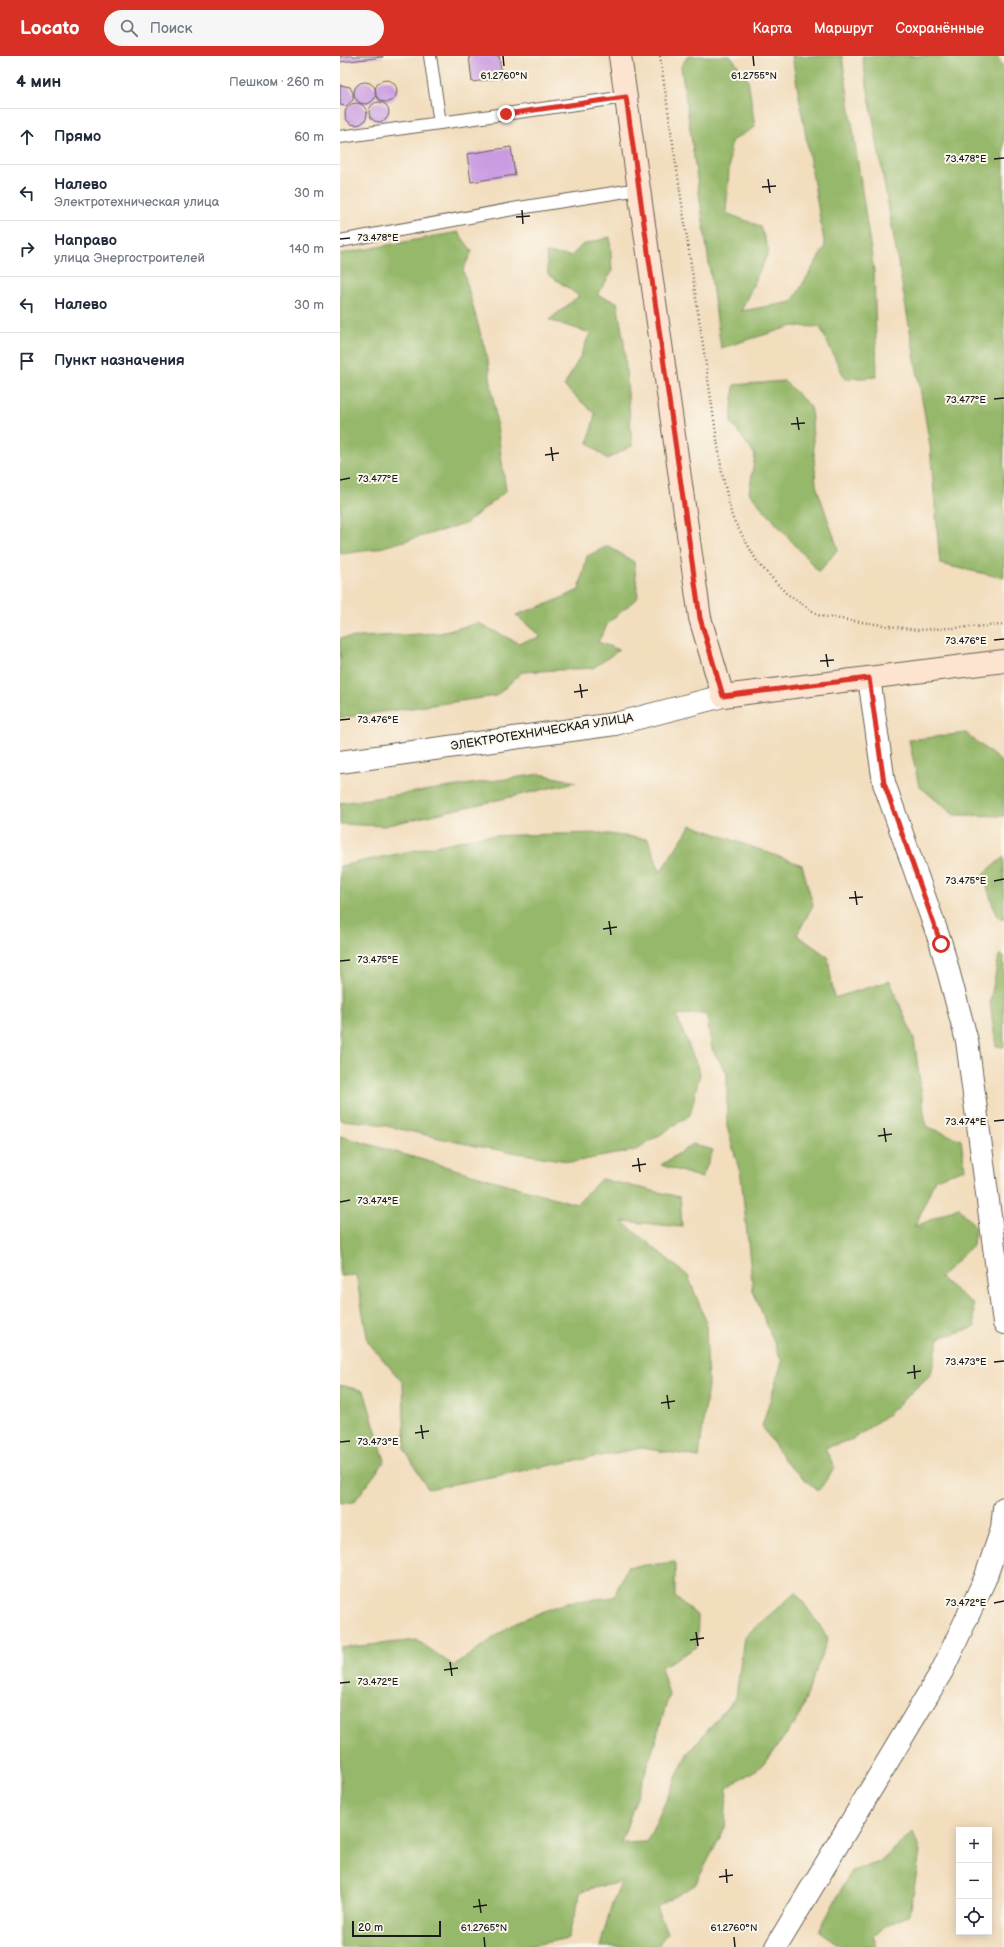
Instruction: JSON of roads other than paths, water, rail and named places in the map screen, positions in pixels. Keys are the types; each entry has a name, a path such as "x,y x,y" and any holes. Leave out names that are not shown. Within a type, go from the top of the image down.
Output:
{"main road":[{"path":"620,56 700,618 723,696"},
{"name":"ЭЛЕКТРОТЕХНИЧЕСКАЯ УЛИЦА","path":"723,696 1004,660"}],"street":[{"path":"869,678 884,783 941,944 967,1041 1004,1323"},
{"name":"ЭЛЕКТРОТЕХНИЧЕСКАЯ УЛИЦА","path":"340,762 615,724 723,696"},
{"path":"776,1947 942,1671 985,1579 1002,1529 1004,1508"}],"lane":[{"path":"430,56 440,123"},
{"path":"340,137 626,97"},
{"path":"340,241 519,208 639,189"}]}
